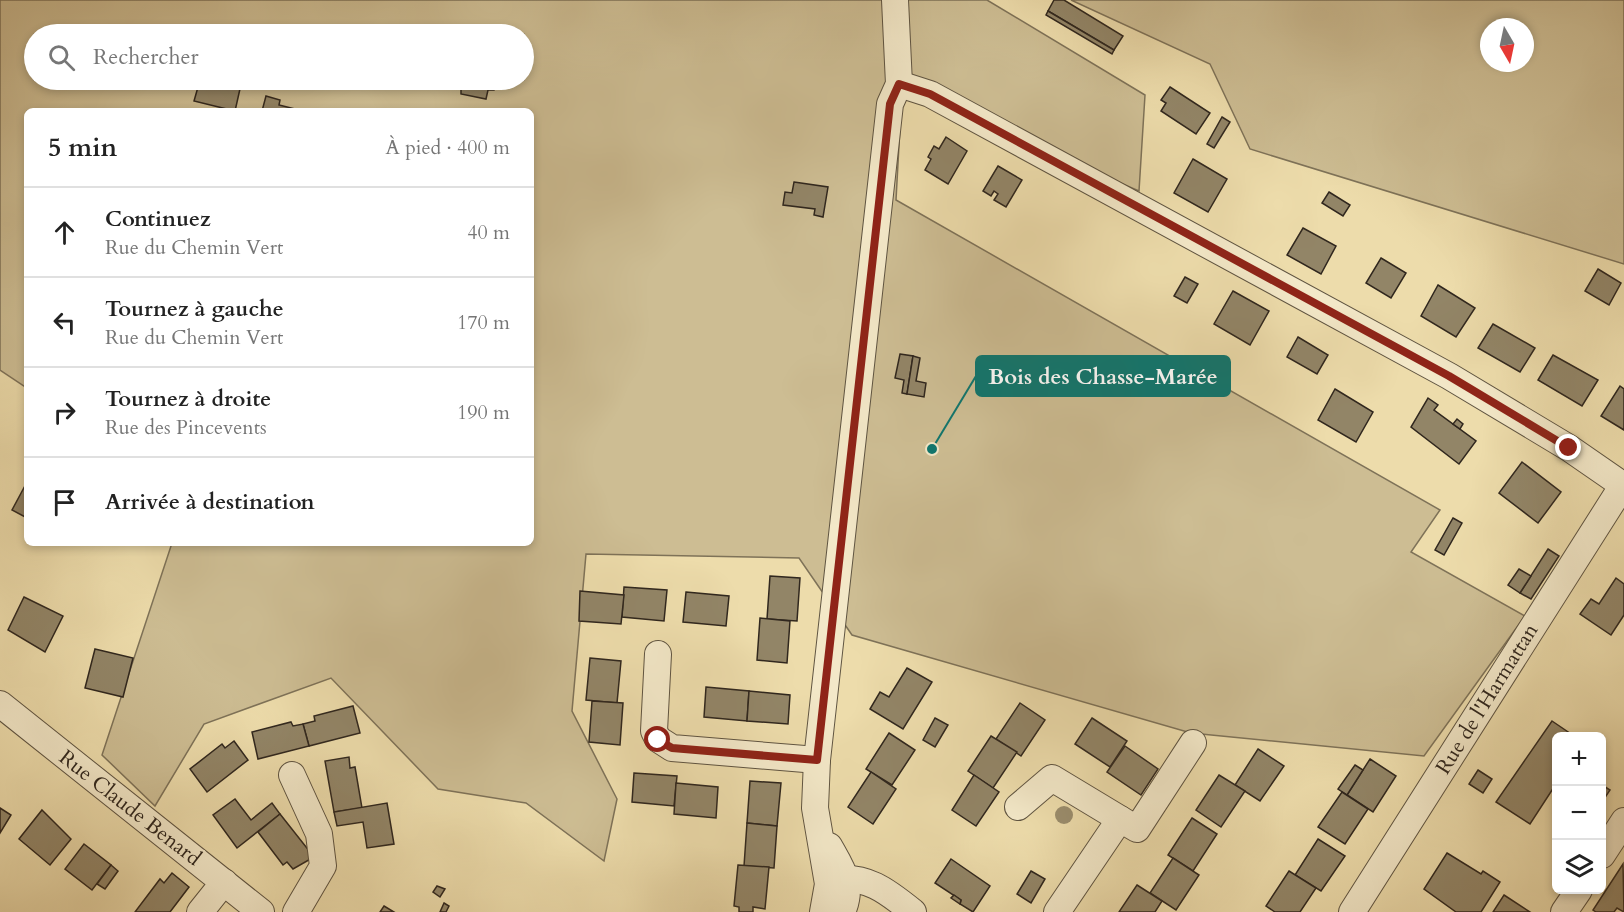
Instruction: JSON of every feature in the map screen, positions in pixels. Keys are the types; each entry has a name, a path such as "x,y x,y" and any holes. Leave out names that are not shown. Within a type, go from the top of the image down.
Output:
{"street":[{"path":"895,0 899,84 890,104 817,760 816,818 835,896 912,912"},
{"path":"899,84 930,94 1449,376 1569,448 1624,485"},
{"name":"Rue de l'Harmattan","path":"1352,912 1624,485"},
{"path":"658,654 654,731 658,740 672,748 817,760"},
{"name":"Rue Claude Benard","path":"0,704 261,912"},
{"path":"1018,807 1052,778 1137,830 1193,743"},
{"path":"292,775 319,834 323,866 296,912"},
{"path":"1057,912 1120,819"},
{"path":"1606,849 1624,821"},
{"path":"200,912 224,882"},
{"path":"1564,912 1576,894"}],"shaded area":[{"path":"0,0 987,0 1145,95 1139,191 902,90 896,200 1440,510 1411,552 1525,616 1424,756 1191,733 852,635 799,558 586,554 572,711 617,799 604,861 526,803 438,789 331,678 204,724 155,806 102,755 171,546 534,546 534,108 24,108 24,386 0,370"},
{"path":"1071,0 1624,0 1624,264 1250,149 1210,64"}],"building":[{"path":"1054,0 1064,0 1123,36 1114,50 1048,11"},
{"path":"1048,11 1114,50 1112,54 1046,15"},
{"path":"1170,87 1210,113 1196,134 1161,111 1166,103 1161,100"},
{"path":"197,90 240,90 236,108 223,108 194,101"},
{"path":"461,90 488,90 486,99 461,94"},
{"path":"266,96 280,100 279,105 291,108 263,108"},
{"path":"1222,117 1230,122 1214,148 1207,144"},
{"path":"946,137 967,151 948,184 925,170 934,146 939,149"},
{"path":"1193,159 1227,179 1208,212 1174,193"},
{"path":"998,166 1022,180 1006,207 994,200 998,194 994,191 991,196 983,191"},
{"path":"794,182 828,187 823,217 814,215 815,209 783,205 785,192 792,193"},
{"path":"1329,192 1350,205 1343,216 1322,203"},
{"path":"1303,228 1336,246 1321,274 1287,255"},
{"path":"1381,258 1406,273 1391,298 1366,283"},
{"path":"1598,269 1621,283 1609,305 1585,291"},
{"path":"1185,277 1198,284 1187,303 1174,296"},
{"path":"1438,285 1475,308 1456,337 1421,316"},
{"path":"1233,291 1269,311 1250,345 1214,324"},
{"path":"1493,324 1535,348 1520,372 1478,348"},
{"path":"1298,337 1328,355 1317,374 1287,357"},
{"path":"900,354 913,356 907,394 902,393 904,380 895,378"},
{"path":"1553,355 1598,380 1582,406 1538,380"},
{"path":"913,356 920,358 916,381 926,383 924,397 907,394"},
{"path":"1620,386 1624,389 1624,430 1601,416"},
{"path":"1335,389 1373,412 1356,442 1318,420"},
{"path":"1428,398 1438,405 1434,410 1476,441 1459,464 1411,427"},
{"path":"1457,419 1463,424 1460,429 1453,424"},
{"path":"1522,462 1561,492 1538,523 1499,493"},
{"path":"24,488 24,516 12,510"},
{"path":"1453,518 1462,523 1444,555 1435,550"},
{"path":"1548,549 1559,556 1531,599 1520,593"},
{"path":"1519,569 1531,576 1520,593 1508,585"},
{"path":"770,576 800,578 797,621 767,619"},
{"path":"1616,578 1624,584 1624,615 1611,635 1580,614 1591,599 1599,604"},
{"path":"624,587 667,590 664,621 622,617"},
{"path":"580,591 624,595 621,624 579,621"},
{"path":"686,592 729,596 726,626 683,622"},
{"path":"24,597 63,616 45,652 8,630"},
{"path":"760,618 790,621 787,663 757,660"},
{"path":"95,649 133,658 123,697 85,688"},
{"path":"590,658 621,661 617,703 586,700"},
{"path":"907,668 932,682 903,729 870,709 880,692 889,697"},
{"path":"706,687 749,691 747,721 704,717"},
{"path":"749,691 790,695 788,724 747,721"},
{"path":"592,701 623,703 620,745 589,742"},
{"path":"1020,703 1045,720 1021,756 996,739"},
{"path":"353,706 360,733 309,746 303,724 315,721 314,716"},
{"path":"935,718 948,725 935,747 923,740"},
{"path":"1092,718 1127,741 1110,767 1075,744"},
{"path":"1552,721 1568,732 1552,732 1552,790 1530,824 1496,802"},
{"path":"291,722 293,726 303,724 309,746 258,759 252,732"},
{"path":"889,733 915,750 892,785 866,769"},
{"path":"991,736 1017,752 993,788 968,771"},
{"path":"234,741 248,760 207,792 190,769 222,744 225,748"},
{"path":"1125,746 1158,769 1141,795 1107,772"},
{"path":"1258,749 1284,766 1260,801 1235,785"},
{"path":"349,757 350,768 355,767 362,808 334,812 325,761"},
{"path":"1370,759 1396,776 1373,812 1347,795"},
{"path":"1355,765 1363,770 1347,795 1338,789"},
{"path":"1478,770 1492,779 1483,793 1469,784"},
{"path":"871,772 896,789 873,824 848,807"},
{"path":"634,773 677,776 674,806 632,802"},
{"path":"974,775 999,792 976,826 952,810"},
{"path":"1219,775 1245,791 1221,827 1196,810"},
{"path":"750,781 781,783 777,826 747,823"},
{"path":"676,783 718,787 716,818 674,814"},
{"path":"1342,792 1368,809 1345,844 1318,827"},
{"path":"235,799 251,820 272,803 280,814 237,848 213,815"},
{"path":"387,803 394,844 367,848 363,822 337,826 334,812"},
{"path":"0,808 11,815 0,833"},
{"path":"42,810 71,839 50,865 19,839"},
{"path":"280,814 314,857 293,869 287,862 283,865 258,832"},
{"path":"1192,818 1217,834 1193,871 1168,855"},
{"path":"747,823 777,826 774,868 744,866"},
{"path":"1318,839 1345,856 1321,891 1295,875"},
{"path":"84,844 111,865 92,890 65,869"},
{"path":"1447,853 1481,874 1483,871 1500,882 1481,912 1456,912 1424,889"},
{"path":"1173,858 1199,875 1176,910 1150,893"},
{"path":"951,859 990,886 973,912 960,904 961,900 935,883"},
{"path":"1623,864 1624,912 1617,908 1614,912 1593,910 1603,894 1606,894 1606,890"},
{"path":"111,865 118,871 105,889 97,884"},
{"path":"738,865 769,867 765,909 753,907 753,912 739,912 739,907 734,906"},
{"path":"1031,871 1045,879 1031,903 1017,894"},
{"path":"1289,871 1316,888 1300,912 1275,912 1266,906"},
{"path":"172,873 189,887 170,912 135,912 160,879 164,883"},
{"path":"1137,885 1162,901 1155,912 1119,912"},
{"path":"437,886 445,889 440,897 433,892"},
{"path":"954,895 961,900 960,904 951,898"},
{"path":"1504,895 1530,912 1493,912"},
{"path":"444,903 449,906 446,912 440,912"},
{"path":"384,906 394,912 380,912"}],"place":[{"name":"Bois des Chasse-Marée","path":"932,449"}],"route":[{"path":"658,740 672,748 817,760 890,104 899,84 930,94 1449,376 1569,448"}]}
